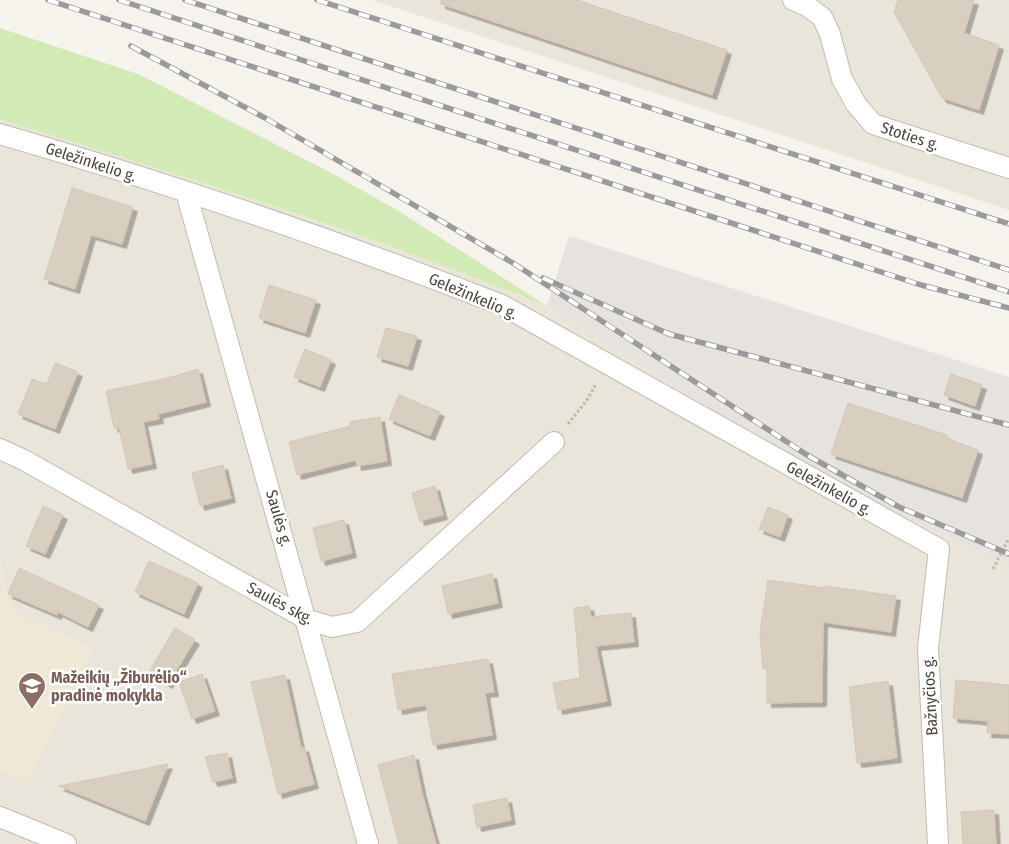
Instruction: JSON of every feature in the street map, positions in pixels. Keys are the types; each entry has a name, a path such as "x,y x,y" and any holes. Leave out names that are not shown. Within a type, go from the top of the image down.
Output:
{"street":[{"name":"Stoties g.","path":"793,0 807,6 822,17 830,34 842,79 856,104 873,124 1009,168"},
{"name":"Geležinkelio g.","path":"0,134 186,192 444,282 502,305 938,549"},
{"name":"Saulės g.","path":"186,192 308,620 368,844"},
{"name":"Saulės skg.","path":"0,449 24,460 308,620 332,628 358,622 554,442"},
{"name":"Bažnyčios g.","path":"938,549 928,648 938,844"},
{"path":"0,817 66,844"}],"path":[{"path":"554,442 587,400"},
{"path":"993,569 1009,538"}],"shaded area":[{"path":"372,0 1009,0 1009,210 849,157"},
{"path":"0,119 191,178 457,269 547,306 729,421 875,502 967,547 1009,564 1009,844 0,844"},
{"path":"569,236 1009,377 1009,564 967,547 875,502 729,421 547,306"},
{"name":"Mažeikių „Žiburėlio“ pradinė mokykla","path":"0,559 10,609 93,649 28,781 0,770"}],"green space":[{"path":"0,28 138,74 324,169 397,210 547,306 480,279 344,230 207,184 0,119"}],"building":[{"path":"441,0 577,0 727,50 712,95 441,4"},
{"path":"898,0 974,0 964,33 999,45 979,110 942,98 894,12"},
{"path":"72,188 133,207 122,244 91,235 75,289 44,279"},
{"path":"269,285 316,300 305,333 259,318"},
{"path":"386,328 417,336 408,366 377,357"},
{"path":"305,349 331,360 320,387 294,377"},
{"path":"55,363 78,372 55,429 18,414 32,379 47,384"},
{"path":"198,369 206,402 158,414 159,419 143,422 152,464 128,469 119,427 114,428 106,391 168,378"},
{"path":"951,374 982,385 975,406 944,395"},
{"path":"399,395 440,412 430,436 389,419"},
{"path":"848,403 947,435 946,438 978,450 962,498 831,454"},
{"path":"380,417 387,461 357,466 356,460 297,475 289,442 351,426 350,422"},
{"path":"223,465 231,498 200,506 192,473"},
{"path":"435,486 443,515 420,521 412,493"},
{"path":"43,506 63,515 45,554 26,546"},
{"path":"768,507 788,515 780,537 759,529"},
{"path":"344,520 352,553 321,561 313,528"},
{"path":"149,561 198,583 184,614 135,592"},
{"path":"19,568 99,605 88,627 58,612 57,615 8,594"},
{"path":"492,574 498,603 448,614 442,586"},
{"path":"768,580 896,596 891,632 823,622 822,702 767,703 767,668 763,669 760,633"},
{"path":"589,606 591,617 631,613 634,642 596,646 607,701 558,710 553,683 580,678 574,608"},
{"path":"175,628 195,640 168,684 149,672"},
{"path":"488,659 494,692 485,693 492,735 433,745 426,705 398,710 392,674"},
{"path":"202,674 215,711 192,719 179,682"},
{"path":"285,675 301,748 304,747 314,784 278,794 251,682"},
{"path":"956,680 1009,685 1009,734 987,733 988,721 953,718"},
{"path":"888,681 897,758 857,763 849,687"},
{"path":"227,753 232,778 213,782 205,757"},
{"path":"414,755 436,844 399,844 378,765"},
{"path":"168,764 145,821 59,786"},
{"path":"507,798 511,820 477,827 473,805"},
{"path":"994,810 996,844 963,844 961,812"}],"railway":[{"path":"48,0 921,285 1009,308"},
{"path":"119,0 1009,292"},
{"path":"185,0 1009,270"},
{"path":"317,0 1009,224"},
{"path":"131,46 265,118 513,263 807,455 899,507 1009,554"},
{"path":"543,278 669,334 1009,425"}],"place":[{"name":"Mažeikių „Žiburėlio“ pradinė mokykla","path":"32,710"}]}
